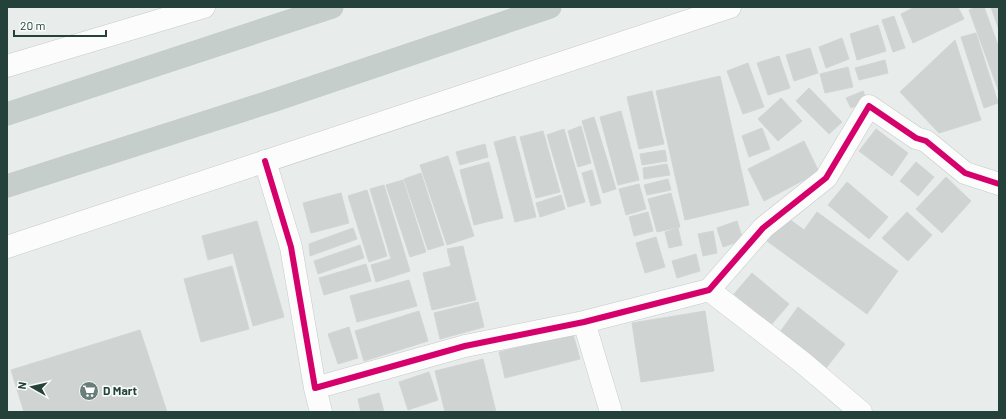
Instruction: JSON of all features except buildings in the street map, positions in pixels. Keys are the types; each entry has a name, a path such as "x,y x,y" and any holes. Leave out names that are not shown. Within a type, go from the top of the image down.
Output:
{"highway":[{"path":"7,114 332,7"},
{"path":"7,186 275,100 550,7"}],"street":[{"path":"7,66 204,7"},
{"path":"7,247 730,7"},
{"path":"315,388 465,346 584,322 709,290 763,228 826,178 869,106 916,138 926,141 965,173 999,184"},
{"path":"265,161 291,247 315,388 321,412"},
{"path":"709,290 802,362 861,412"},
{"path":"584,322 611,412"}],"cycle path":[{"path":"265,161 291,247 315,388 465,346 584,322 709,290 763,228 826,178 869,106 916,138 926,141 965,173 999,184"}],"place":[{"name":"D Mart","path":"89,391"}]}
